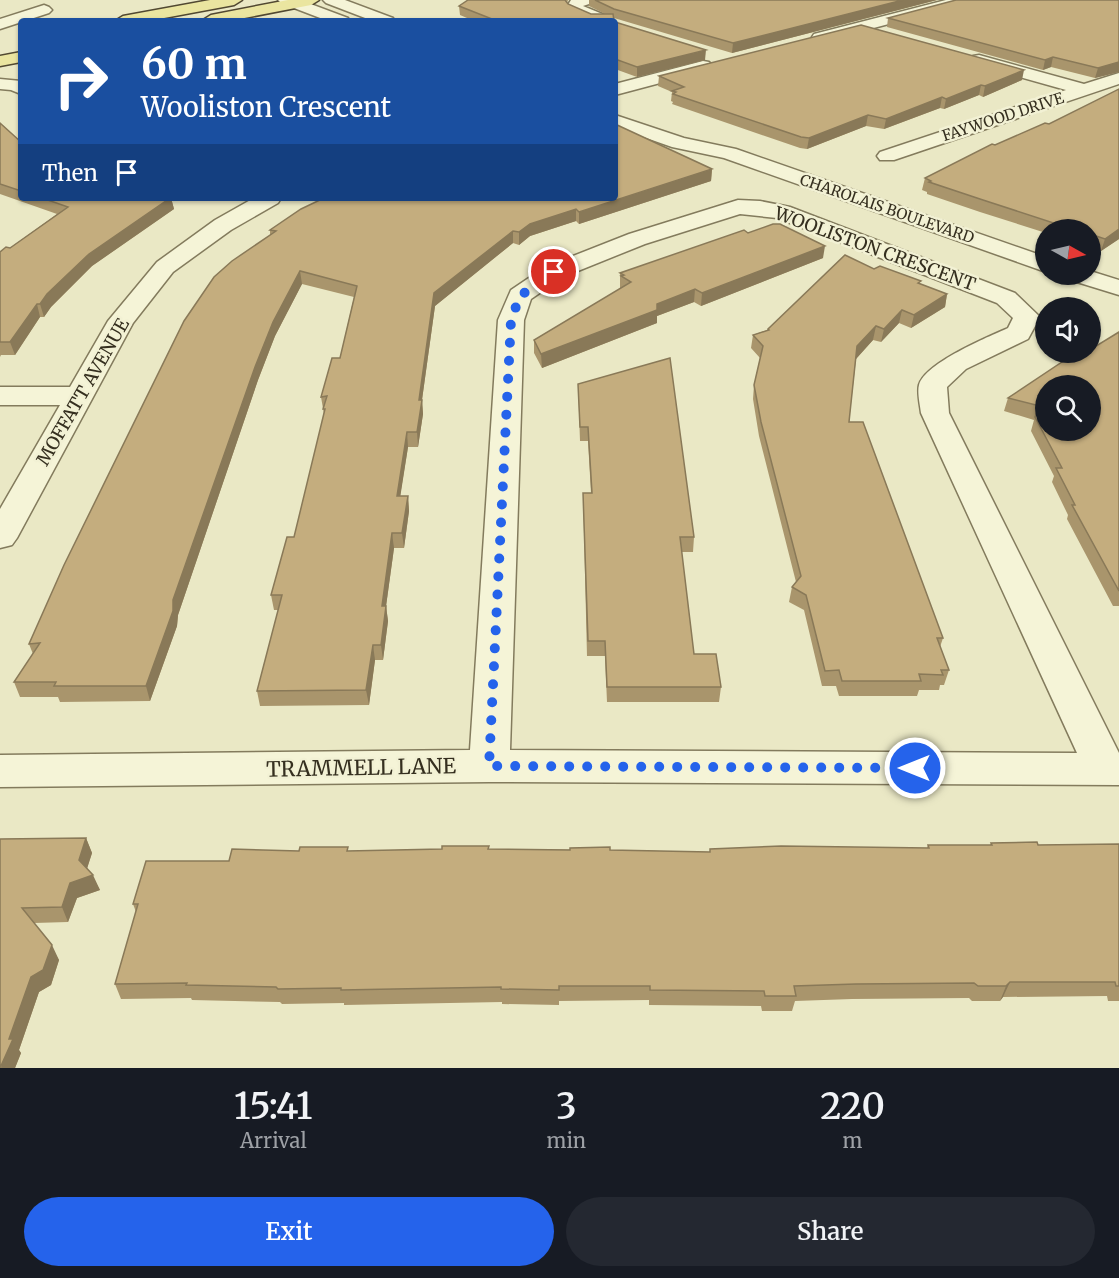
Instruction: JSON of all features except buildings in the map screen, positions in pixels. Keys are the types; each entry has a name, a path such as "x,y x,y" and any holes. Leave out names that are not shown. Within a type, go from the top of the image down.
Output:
{"main road":[{"path":"139,18 234,0"},
{"path":"219,18 290,2 312,0"},
{"path":"0,61 18,58"}],"street":[{"path":"331,0 379,18"},
{"path":"587,0 577,3 574,9 598,18"},
{"path":"804,40 964,0"},
{"path":"290,2 334,18"},
{"path":"19,18 44,10"},
{"path":"0,24 18,18"},
{"path":"859,27 893,36"},
{"path":"618,89 716,59 694,49"},
{"path":"961,55 1086,90"},
{"name":"FAYWOOD DRIVE","path":"887,156 1119,78"},
{"path":"0,84 18,87"},
{"name":"CHAROLAIS BOULEVARD","path":"618,103 712,138 729,153"},
{"name":"CHAROLAIS BOULEVARD","path":"618,122 679,143 729,153 1035,261"},
{"name":"MOFFATT AVENUE","path":"0,538 121,321 165,267 223,225 261,201"},
{"name":"WOOLISTON CRESCENT","path":"489,766 511,320 520,296 554,272 638,239 738,207 760,207 782,212 1006,298 1027,316 1019,333 956,363 933,385 935,413 1112,769"},
{"path":"1101,282 1119,288"},
{"path":"0,396 79,396"},
{"name":"TRAMMELL LANE","path":"0,771 489,766 1112,769"}],"route":[{"path":"554,272 520,296 511,320 489,766 915,768"}]}
